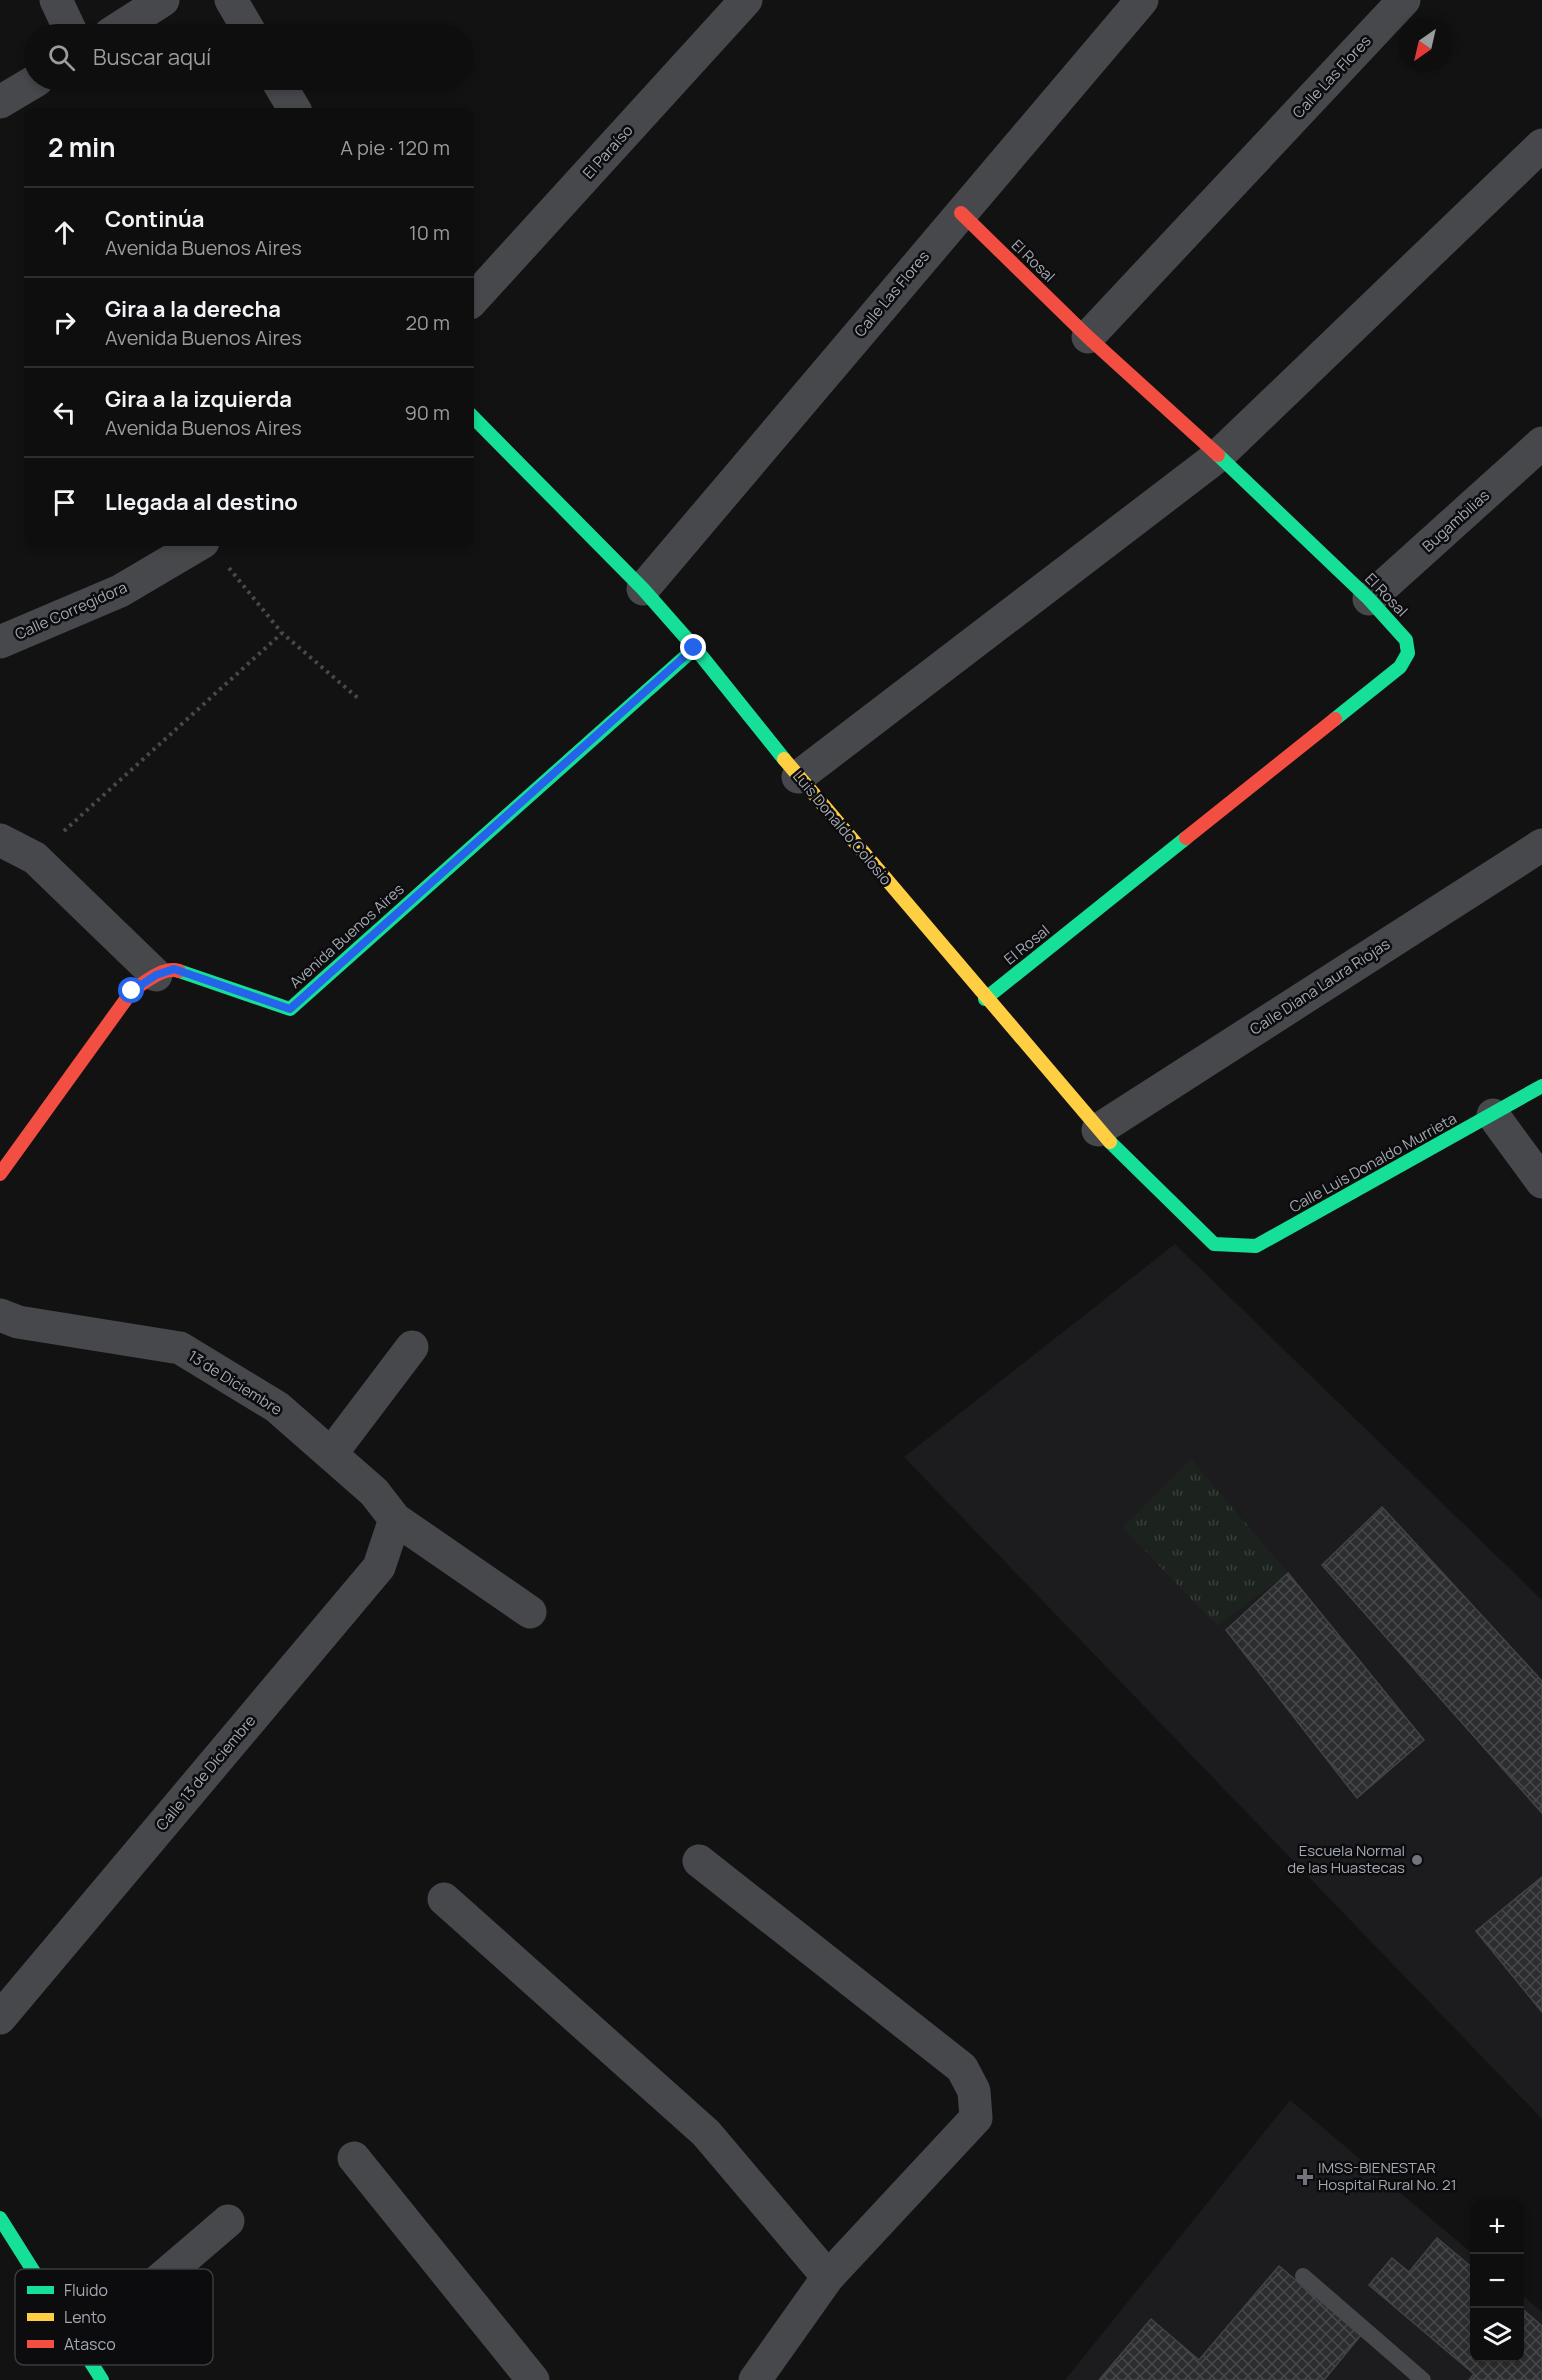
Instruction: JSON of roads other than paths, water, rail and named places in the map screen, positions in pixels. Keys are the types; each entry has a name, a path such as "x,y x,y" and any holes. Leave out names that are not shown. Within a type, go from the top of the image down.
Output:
{"street":[{"path":"56,0 67,24"},
{"path":"126,24 163,0"},
{"path":"231,0 245,24"},
{"name":"El Paraíso","path":"474,299 746,0"},
{"name":"Calle Las Flores","path":"643,589 1142,0"},
{"name":"Calle Las Flores","path":"1088,337 1404,0"},
{"path":"0,102 24,88"},
{"path":"283,90 294,108"},
{"path":"798,777 1218,456 1542,144"},
{"name":"El Rosal","path":"961,213 1088,337 1369,599 1406,640 1408,653 1400,668 985,999"},
{"name":"Luis Donaldo Colosio","path":"474,418 643,589 694,648 798,777 1098,1130 1214,1244"},
{"name":"Bugambilias","path":"1369,599 1542,443"},
{"name":"Calle Corregidora","path":"0,642 212,551"},
{"name":"Avenida Buenos Aires","path":"0,1174 132,991 156,975 174,969 290,1009 694,648"},
{"path":"0,840 34,858 156,975"},
{"name":"Calle Diana Laura Riojas","path":"1098,1130 1542,845"},
{"name":"Calle Luis Donaldo Murrieta","path":"1214,1244 1256,1246 1542,1086"},
{"path":"1493,1115 1542,1182"},
{"name":"13 de Diciembre","path":"0,1315 18,1322 180,1348 277,1407 374,1492 395,1519 530,1612"},
{"path":"331,1454 412,1347"},
{"name":"Calle 13 de Diciembre","path":"0,2018 379,1567 395,1519"},
{"path":"699,1861 962,2068 974,2091 976,2118 828,2277 755,2380"},
{"path":"444,1899 706,2133 828,2277"},
{"path":"354,2158 533,2380"},
{"path":"0,2218 32,2269"},
{"path":"172,2269 228,2221"},
{"path":"92,2365 102,2380"}],"lane":[{"path":"1303,2276 1423,2380"}],"place":[{"name":"Escuela Normal de las Huastecas","path":"1417,1860"},
{"name":"IMSS-BIENESTAR Hospital Rural No. 21","path":"1305,2177"}]}
